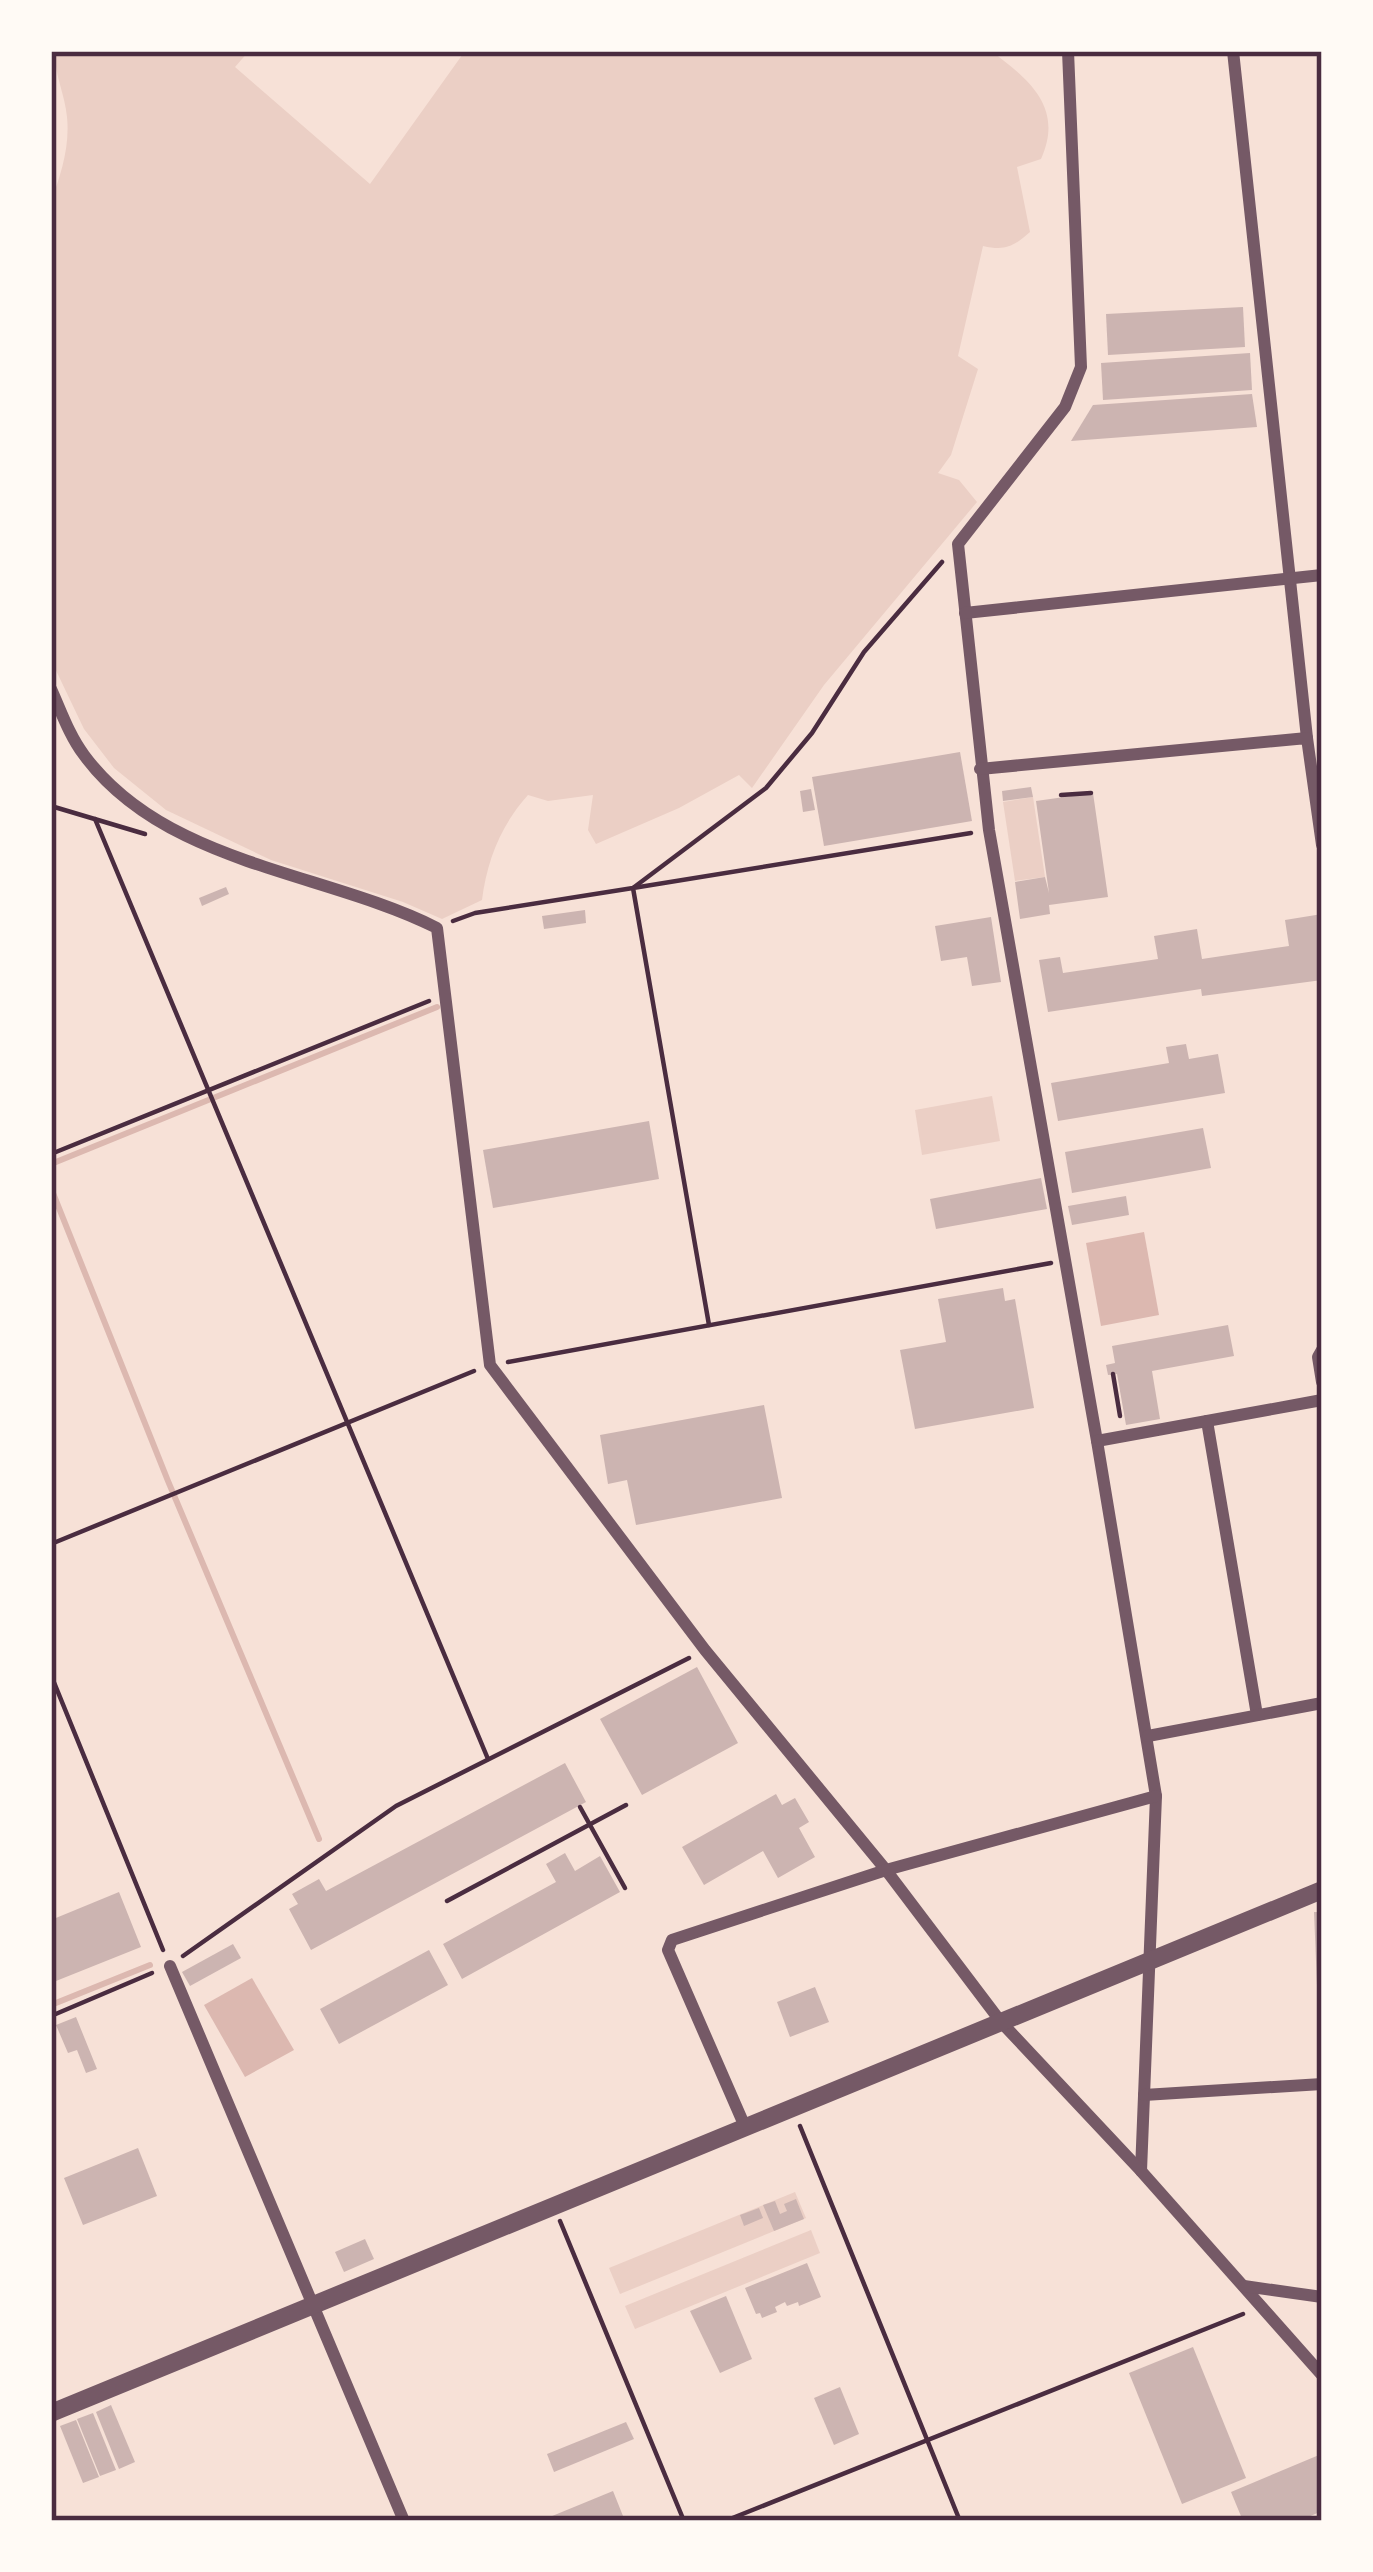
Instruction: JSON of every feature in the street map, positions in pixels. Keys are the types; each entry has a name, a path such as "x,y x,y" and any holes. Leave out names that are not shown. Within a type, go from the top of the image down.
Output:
{"street":[{"path":"1068,51 1081,367 1065,407 958,544 989,830 1156,1796 1141,2171"},
{"path":"1233,51 1322,845"},
{"path":"965,613 1322,574"},
{"path":"51,689 83,755 107,781 169,825 248,864 408,914 437,928 490,1365 704,1650 886,1870 1001,2022 1322,2375"},
{"path":"980,769 1307,738"},
{"path":"1322,1350 1318,1357 1322,1382"},
{"path":"1097,1441 1322,1400"},
{"path":"1208,1421 1257,1715"},
{"path":"1148,1736 1322,1703"},
{"path":"746,2129 668,1949 672,1940 886,1870 1156,1796"},
{"path":"51,2413 1322,1890"},
{"path":"170,1966 404,2521"},
{"path":"1144,2096 1322,2084"},
{"path":"1244,2287 1322,2297"}],"path":[{"path":"633,888 766,788 812,733 864,652 958,544"},
{"path":"1061,795 1091,794"},
{"path":"95,819 488,1759"},
{"path":"437,928 475,913 989,830"},
{"path":"633,888 709,1326"},
{"path":"51,1154 446,994"},
{"path":"51,1544 490,1365 1063,1261"},
{"path":"1112,1374 1120,1416"},
{"path":"51,2015 170,1966 396,1806 704,1650"},
{"path":"51,1675 170,1966"},
{"path":"447,1901 626,1805"},
{"path":"580,1807 625,1888"},
{"path":"793,2108 960,2521"},
{"path":"554,2208 684,2521"},
{"path":"724,2521 1262,2307"}],"shaded area":[{"path":"55,51 249,51 235,67 370,184 465,51 991,51 1030,84 1046,110 1048,125 1041,159 1017,167 1030,232 1008,246 983,246 958,356 978,369 951,455 938,473 959,480 977,502 824,685 752,788 739,775 679,808 596,844 588,830 593,795 548,801 528,795 497,844 482,900 442,919 271,860 166,810 114,768 84,729 51,660 51,201 68,128"},
{"path":"1033,797 1045,877 1015,881 1003,802"},
{"path":"992,1096 1000,1141 922,1155 915,1110"},
{"path":"1144,1232 1159,1315 1101,1326 1086,1243"},
{"path":"252,1978 294,2050 245,2077 204,2005"},
{"path":"795,2192 806,2218 620,2294 609,2268"},
{"path":"811,2230 820,2253 635,2329 625,2306"}],"building":[{"path":"1243,307 1245,347 1108,355 1106,314"},
{"path":"1250,353 1252,390 1103,400 1101,363"},
{"path":"1252,394 1257,427 1071,441 1093,405"},
{"path":"960,752 972,821 824,846 812,777"},
{"path":"1031,787 1033,797 1003,801 1002,791"},
{"path":"811,789 815,810 803,812 800,791"},
{"path":"1093,793 1108,897 1049,905 1050,914 1020,919 1015,882 1045,877 1049,893 1036,801"},
{"path":"226,887 229,894 202,906 199,898"},
{"path":"585,910 586,923 544,929 542,916"},
{"path":"1322,914 1322,980 1202,996 1201,989 1048,1012 1039,960 1060,957 1063,973 1158,959 1154,936 1197,929 1202,959 1289,946 1285,920"},
{"path":"991,917 1001,982 972,986 967,957 941,961 935,926"},
{"path":"1186,1044 1189,1059 1218,1054 1225,1093 1058,1121 1051,1083 1169,1063 1166,1047"},
{"path":"649,1121 659,1179 493,1208 483,1150"},
{"path":"1203,1128 1211,1168 1072,1193 1065,1152"},
{"path":"1041,1178 1047,1209 936,1229 930,1199"},
{"path":"1126,1196 1129,1215 1072,1225 1068,1206"},
{"path":"1003,1288 1005,1301 1015,1299 1034,1408 915,1429 900,1350 946,1342 938,1299"},
{"path":"1228,1325 1234,1356 1152,1371 1160,1419 1126,1425 1117,1374 1108,1375 1106,1365 1115,1363 1112,1346"},
{"path":"764,1405 782,1498 636,1525 627,1480 608,1484 600,1435"},
{"path":"697,1667 738,1743 642,1795 600,1719"},
{"path":"565,1763 586,1802 311,1950 289,1909 298,1904 292,1894 319,1879 326,1891"},
{"path":"776,1794 782,1805 795,1798 809,1822 799,1828 815,1857 778,1878 763,1851 704,1885 682,1847"},
{"path":"565,1853 575,1871 600,1856 620,1892 462,1979 443,1944 556,1882 546,1864"},
{"path":"119,1892 141,1947 51,1983 51,1920"},
{"path":"1314,1912 1322,1912 1322,2010 1318,2010"},
{"path":"233,1944 241,1958 190,1986 182,1972"},
{"path":"429,1950 448,1985 339,2044 320,2009"},
{"path":"815,1987 829,2022 790,2037 777,2002"},
{"path":"76,2017 97,2069 86,2073 77,2050 68,2053 56,2025"},
{"path":"138,2148 157,2196 83,2225 64,2178"},
{"path":"796,2199 804,2219 774,2231 763,2205 775,2201 780,2214 787,2211 784,2204"},
{"path":"759,2208 763,2218 744,2226 740,2215"},
{"path":"365,2239 374,2259 344,2272 335,2252"},
{"path":"807,2263 821,2297 799,2306 785,2302 775,2307 777,2312 762,2318 756,2314 745,2288"},
{"path":"726,2296 752,2359 720,2373 690,2311"},
{"path":"1193,2347 1246,2478 1182,2504 1129,2373"},
{"path":"840,2387 859,2434 834,2445 814,2398"},
{"path":"111,2405 135,2462 119,2469 96,2412"},
{"path":"93,2413 116,2470 100,2476 77,2419"},
{"path":"76,2420 99,2477 83,2483 60,2426"},
{"path":"626,2422 634,2439 554,2472 547,2454"},
{"path":"1319,2455 1322,2511 1299,2521 1243,2521 1231,2492"},
{"path":"613,2491 625,2521 540,2521"}],"waterway":[{"path":"51,1164 437,1007"},
{"path":"51,1188 319,1839"},
{"path":"51,2005 150,1965"}]}
